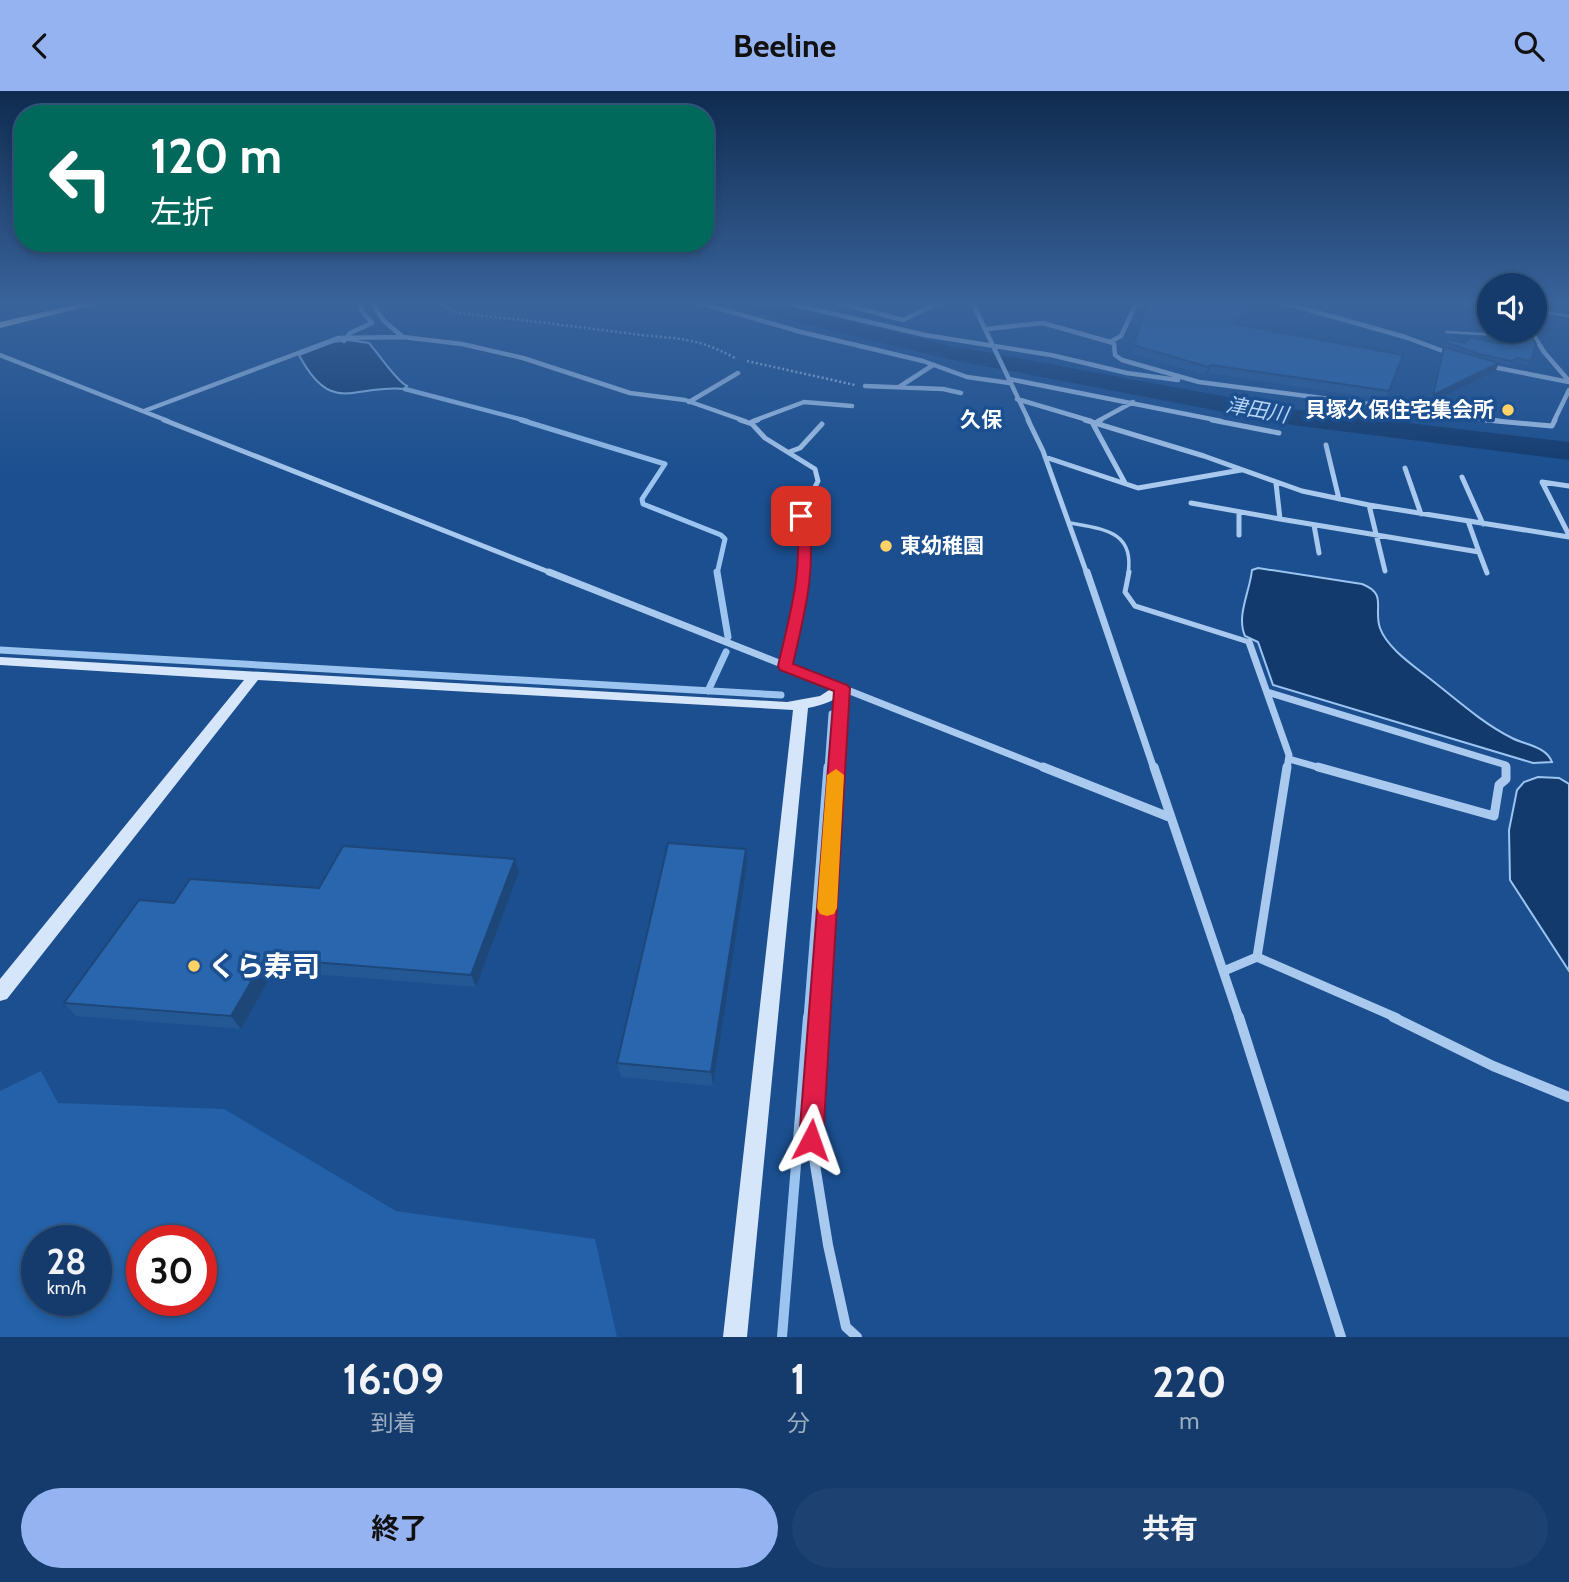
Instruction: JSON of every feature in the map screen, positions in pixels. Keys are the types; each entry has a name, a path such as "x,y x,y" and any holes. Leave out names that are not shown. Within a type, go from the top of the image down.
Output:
{"street":[{"path":"13,360 1169,817"},
{"path":"144,411 279,360"},
{"path":"530,360 630,393 689,402 749,423 765,438 815,469 818,481 801,516 805,534 803,589 785,666"},
{"path":"914,360 978,379 1010,381 1133,402 1279,432"},
{"path":"1000,360 1045,457 1070,523 1224,971 1341,1337"},
{"path":"1074,360 1159,379 1199,381 1542,427 1552,426 1569,390"},
{"path":"1123,360 1199,381"},
{"path":"1551,360 1569,381"},
{"path":"1476,363 1569,381"},
{"path":"899,387 933,365"},
{"path":"689,402 738,373"},
{"path":"865,386 943,389 961,393"},
{"path":"1017,399 1241,470 1276,484 1369,505 1569,536"},
{"path":"749,423 804,402 852,406"},
{"path":"1093,424 1133,402"},
{"path":"789,452 800,448 821,424"},
{"path":"1093,424 1125,484"},
{"path":"1326,445 1339,499"},
{"path":"1045,457 1138,488 1241,470"},
{"path":"1405,468 1421,514"},
{"path":"1462,477 1483,524"},
{"path":"1569,486 1542,482 1569,536"},
{"path":"1276,484 1280,519"},
{"path":"1191,503 1479,552"},
{"path":"1369,505 1385,571"},
{"path":"1239,512 1239,535"},
{"path":"1468,521 1487,573"},
{"path":"1314,525 1318,554"},
{"path":"1249,642 1289,759 1257,957"},
{"path":"0,661 787,707 824,700 842,688"},
{"path":"0,993 254,676"},
{"path":"842,688 811,1140 828,1245 846,1327 857,1337"},
{"path":"1267,692 1506,765 1506,779 1499,785 1494,816 1289,759"},
{"path":"734,1337 800,704"},
{"path":"1224,971 1257,957 1373,1006 1493,1066 1569,1097"}],"lane":[{"path":"1070,523 1095,528 1124,540 1130,553 1125,592 1135,606 1249,642"}],"path":[{"path":"742,360 830,381 865,386"}],"shaded area":[{"path":"302,360 383,360 407,386 405,389 333,392 322,386"},
{"path":"1258,568 1362,584 1370,588 1377,597 1378,621 1388,643 1480,718 1512,738 1545,752 1552,762 1533,763 1273,685 1258,642 1245,636 1243,628 1243,612 1252,570"},
{"path":"1538,777 1559,778 1569,784 1569,971 1510,880 1509,830 1517,790 1524,782"},
{"path":"41,1071 58,1103 224,1109 396,1211 595,1239 617,1337 0,1337 0,1091"}],"building":[{"path":"1185,360 1401,360 1389,391 1211,365 1208,367"},
{"path":"1441,360 1489,360 1499,363 1433,395"},
{"path":"668,843 746,849 711,1072 617,1063"},
{"path":"343,846 515,859 471,975 265,958 231,1016 64,1003 139,900 174,903 190,879 319,888"}],"waterway":[{"name":"津田川","path":"991,360 1292,417 1569,451"},
{"path":"405,389 527,421"},
{"path":"521,420 665,464 642,499 643,504 721,535 725,539 717,573"},
{"path":"717,573 728,637"},
{"path":"0,650 708,691"},
{"path":"708,691 726,652"},
{"path":"708,691 781,695"},
{"path":"828,769 832,714"},
{"path":"808,1018 828,767"},
{"path":"782,1337 808,1017"}],"slow traffic":[{"path":"827,908 836,775"}],"place":[{"name":"貝塚久保住宅集会所","path":"1508,410"},
{"name":"東幼稚園","path":"886,546"},
{"name":"くら寿司","path":"194,966"}],"district":[{"name":"久保","path":"981,420"}],"route":[{"path":"801,516 805,534 803,589 785,666 842,688 811,1140"}]}
